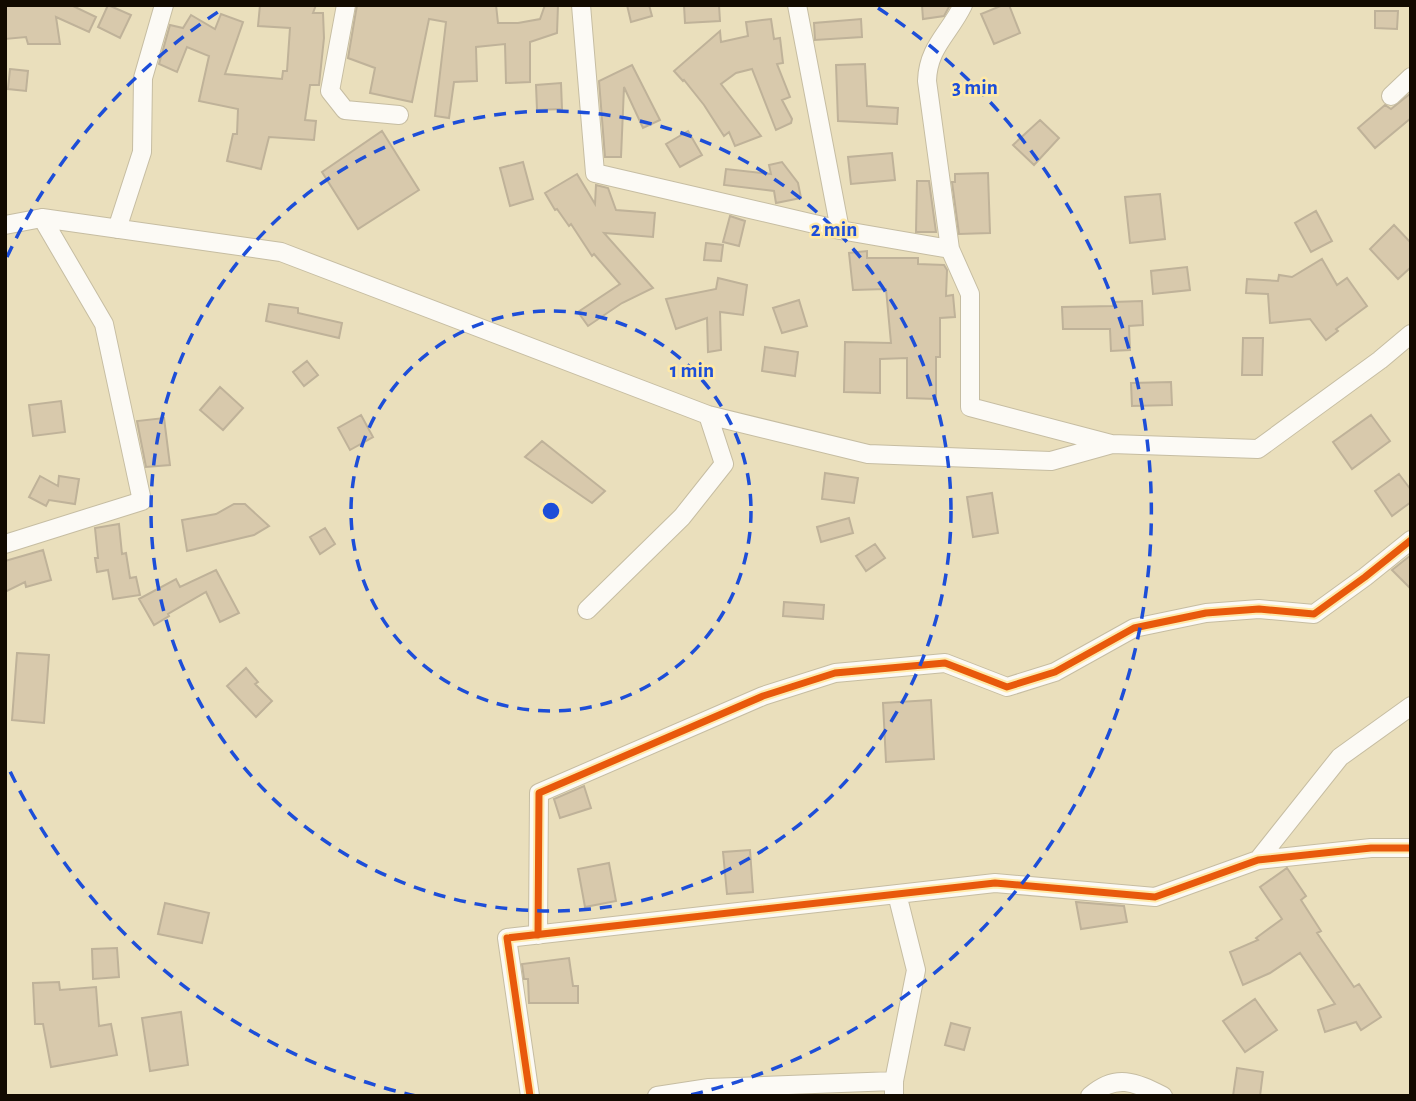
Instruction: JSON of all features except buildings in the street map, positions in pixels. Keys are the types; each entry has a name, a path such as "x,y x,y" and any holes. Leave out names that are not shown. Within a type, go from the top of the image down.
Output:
{"street":[{"path":"117,229 142,152 143,78 164,5"},
{"path":"346,5 330,91 345,110 399,115"},
{"path":"581,5 595,173 840,230 950,248"},
{"path":"797,5 840,230"},
{"path":"963,5 936,46 928,69 927,82 950,248 970,294 970,407 1112,444 1258,449 1380,360 1411,334"},
{"path":"1391,96 1411,77"},
{"path":"5,544 142,501 104,324 42,218"},
{"path":"5,225 42,218 281,252 708,415 868,454 1051,461 1112,444"},
{"path":"587,610 682,517 724,464 708,415"},
{"path":"538,935 539,793 763,696 835,673 945,663 1007,687 1055,671 1134,628 1206,613 1259,609 1314,614 1411,540"},
{"path":"1258,860 1340,757 1411,706"},
{"path":"530,1096 507,938 995,883 1155,897 1258,860 1371,848 1411,848"},
{"path":"657,1096 709,1088 894,1088 916,970 897,894"},
{"path":"1090,1096 1102,1085 1133,1081 1163,1096"}],"cycle path":[{"path":"538,935 539,793 763,696 835,673 945,663 1007,687 1055,672 1134,628 1206,613 1259,609 1314,614 1411,540"},
{"path":"530,1096 507,938 995,883 1155,897 1258,860 1371,848 1411,848"}]}
